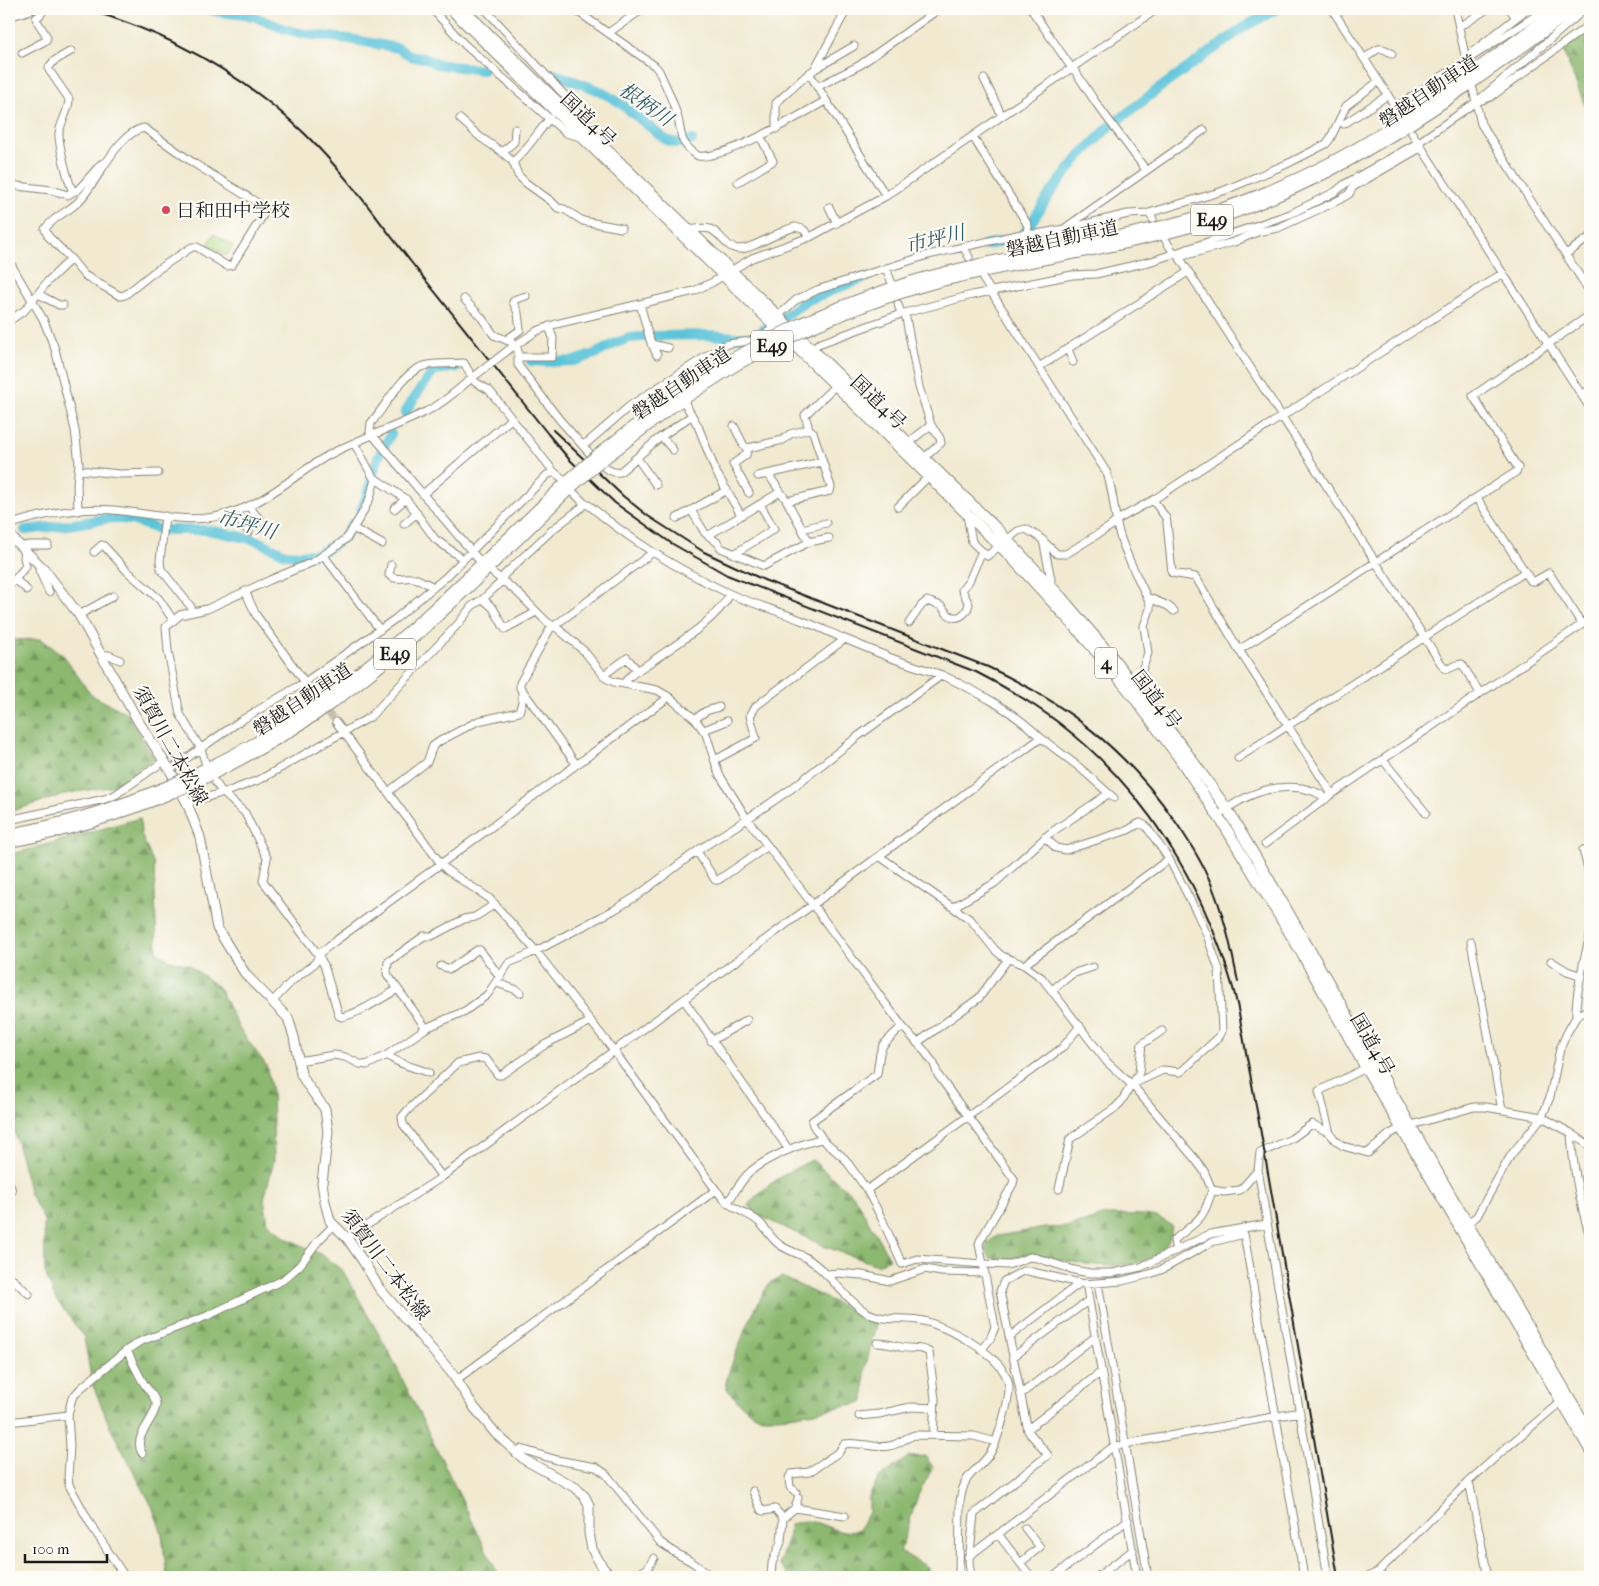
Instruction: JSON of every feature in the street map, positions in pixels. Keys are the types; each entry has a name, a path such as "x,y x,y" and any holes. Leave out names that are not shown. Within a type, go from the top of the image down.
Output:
{"highway":[{"name":"国道4号","path":"451,9 728,273 777,321 836,385 966,512 1050,586 1132,682 1184,750 1226,810 1274,888 1406,1126 1564,1399 1590,1433"},
{"name":"国道4号","path":"463,9 584,134 690,230 728,273"},
{"name":"磐越自動車道","path":"9,842 85,824 123,812 263,748 323,710 352,689 418,634 569,484 601,457 736,360 836,307 908,282 984,263 1154,228 1198,216 1281,185 1315,170 1383,132 1451,87 1560,9"},
{"name":"磐越自動車道","path":"803,326 910,290 987,271 1158,236 1234,213 1277,196 1319,177 1389,139 1578,10"},
{"name":"国道4号","path":"777,321 811,349 924,458 1003,543 1126,687 1177,755 1218,816 1295,942 1366,1068 1406,1126 1467,1224 1564,1399 1590,1450"},
{"name":"磐越自動車道","path":"9,834 82,816 172,789"}],"main road":[{"name":"須賀川二本松線","path":"9,536 40,565 79,615 138,721 170,770 187,803 200,837 217,928 246,975 284,1013 290,1022 298,1061 306,1083 323,1104 327,1113 328,1132 322,1183 327,1212 333,1226 346,1238 383,1293 451,1372 484,1420 525,1460 576,1488 585,1497 589,1505 592,1549 603,1568 611,1577"}],"street":[{"path":"9,17 34,9"},
{"path":"22,53 45,42 47,38 45,32 36,21 36,18 41,14 42,11 40,9"},
{"path":"432,9 465,45 566,133 584,134 587,126 582,114 485,9"},
{"path":"574,9 650,61 659,71 676,111 681,138 696,154 702,157 776,129 825,102"},
{"path":"608,33 643,9"},
{"path":"811,71 847,9"},
{"path":"817,87 860,65 939,9"},
{"path":"1031,9 1096,103 1146,170"},
{"path":"9,525 41,516 78,510 106,510 199,518 233,513 249,507 269,496 326,457 430,410 513,346 537,331 549,326 687,294 752,258 810,237 837,223 886,196 1157,9"},
{"path":"1332,9 1400,114"},
{"path":"1455,9 1468,69"},
{"path":"1460,25 1487,9"},
{"path":"1510,9 1516,18"},
{"path":"1466,61 1470,54 1527,9"},
{"path":"1396,106 1546,9"},
{"path":"811,349 818,344 903,313 990,291 1072,275 1096,274 1177,255 1290,214 1335,192 1420,145 1476,102 1576,17 1578,10"},
{"path":"1476,102 1492,97 1590,24"},
{"path":"776,129 776,103 811,71 854,46"},
{"path":"1365,58 1380,48 1385,48 1392,54"},
{"path":"71,51 54,61 49,70 69,99 69,105 59,133 68,178 74,191"},
{"path":"811,71 825,102 886,196"},
{"path":"984,79 1002,116"},
{"path":"582,445 631,405 722,346 731,342 750,341 760,337 796,300 817,290 963,246 1027,233 1037,234 1064,229 1128,214 1151,216 1223,191 1289,163 1326,144 1346,106 1379,81"},
{"path":"1473,89 1481,124 1590,292"},
{"path":"1344,124 1388,95"},
{"path":"513,162 521,155 531,139 550,118"},
{"path":"460,119 480,137 502,152 513,162 518,175 526,184 551,200 558,208 564,209 583,221 621,228"},
{"path":"144,128 263,208 264,214 232,265 227,266 197,247 192,247 121,296 114,294 86,276 71,259 48,236 46,229 50,223 80,201 121,142 135,131 144,128"},
{"path":"502,152 514,142 516,128"},
{"path":"1064,229 1204,130"},
{"path":"1412,133 1590,408"},
{"path":"738,182 773,161 760,136"},
{"path":"973,137 1026,222 1028,226 1027,233"},
{"path":"9,194 12,185 68,194 79,190 101,164 108,161"},
{"path":"829,207 837,223"},
{"path":"690,230 709,229 726,243 738,249 748,247 795,227 803,229 810,237"},
{"path":"1566,254 1590,237"},
{"path":"1165,239 1444,668 1448,670 1462,664 1480,693"},
{"path":"963,246 969,257"},
{"path":"9,321 25,310 31,301 71,259"},
{"path":"9,261 42,319 54,349 75,430 79,470 78,510"},
{"path":"886,268 891,281"},
{"path":"1038,367 1188,272"},
{"path":"966,512 972,542 987,556 1018,531 1026,529 1043,540 1057,554 1063,555 1111,526 1117,520 1153,500 1504,273"},
{"path":"983,279 1107,473 1112,488 1118,528 1129,562 1147,598 1150,609 1144,626 1148,653 1141,673 1132,682"},
{"path":"38,294 59,305 63,305"},
{"path":"506,340 520,330 518,313 513,302 516,298 526,296"},
{"path":"464,299 481,317 494,335 506,340 518,350 518,365 552,411 607,470 616,473 620,472 691,416"},
{"path":"640,304 651,344 657,355"},
{"path":"898,304 903,313 919,387 931,425 940,438 941,443 924,458"},
{"path":"1239,650 1516,472 1518,468 1473,396 1590,315"},
{"path":"518,357 552,357 553,338 549,326"},
{"path":"651,344 668,348"},
{"path":"1068,349 1073,362"},
{"path":"478,558 370,432 371,423 404,379 418,368 464,364 479,385 489,390 554,472 569,484 584,503 620,532 652,553 730,594 801,620 891,658 942,675 995,702 1024,722 1041,738 1080,767 1111,796 1046,838 995,884 953,907"},
{"path":"669,379 674,387"},
{"path":"786,501 830,491 831,487 805,415 836,385"},
{"path":"1582,395 1590,389"},
{"path":"686,405 698,426 716,472 741,515"},
{"path":"424,494 512,419"},
{"path":"908,443 931,425"},
{"path":"734,426 744,446 748,448 783,440 790,434 809,428"},
{"path":"662,437 673,450"},
{"path":"354,443 370,474 406,499 435,539 463,559"},
{"path":"748,448 746,455 733,464 749,493"},
{"path":"637,458 656,486"},
{"path":"758,476 822,462"},
{"path":"79,470 120,474 158,473"},
{"path":"170,770 240,721 306,682 380,630 434,587 516,506 554,472"},
{"path":"768,474 809,542"},
{"path":"898,507 929,476"},
{"path":"205,762 200,749 180,714 165,629 180,615 207,609 324,556 347,538 354,528 368,503 375,479"},
{"path":"677,518 727,490"},
{"path":"709,535 780,492"},
{"path":"1477,498 1525,572 1534,582 1549,573 1582,624"},
{"path":"394,509 406,499"},
{"path":"1153,500 1166,518 1172,573 1195,577 1329,797"},
{"path":"187,803 232,790 261,779 370,717 458,624 472,606 483,599 502,581 504,574 584,503"},
{"path":"734,554 774,529 760,504"},
{"path":"249,507 264,524"},
{"path":"691,510 705,533 721,548 764,566 809,542 829,538"},
{"path":"233,513 249,532"},
{"path":"404,524 417,513"},
{"path":"165,516 160,561 161,569 190,607"},
{"path":"802,529 826,523"},
{"path":"354,528 382,544"},
{"path":"1043,540 1052,580 1050,586"},
{"path":"27,590 12,582 26,566 23,548 28,545 48,545"},
{"path":"94,552 102,545 104,546 127,571 159,599 173,620"},
{"path":"909,623 927,601 941,606 948,615 955,618 965,613 969,604 962,590 969,581 982,551"},
{"path":"388,792 427,762 433,746 437,742 478,720 519,712 522,702 520,683 553,626 652,553"},
{"path":"324,556 380,630"},
{"path":"40,565 39,570 49,592"},
{"path":"391,566 389,575 392,577 401,579 411,577 434,587"},
{"path":"1238,758 1525,572"},
{"path":"493,573 536,612 584,651 610,681 657,690 669,697 695,719 704,730 719,774 747,820 813,905 902,1026 934,1064 938,1075 1014,1179 979,1244 995,1327 990,1339 981,1350"},
{"path":"245,591 256,615 315,696"},
{"path":"624,684 626,680 638,671 708,621 724,604 730,594"},
{"path":"79,615 113,596"},
{"path":"1147,598 1168,606 1174,611"},
{"path":"483,599 493,608 505,629 536,612"},
{"path":"1265,844 1329,797 1590,619"},
{"path":"715,760 753,741 756,738 750,716 756,706 845,639"},
{"path":"102,655 120,660"},
{"path":"604,675 627,658 638,671"},
{"path":"298,1061 334,1055 345,1057 363,1065 374,1062 426,1028 476,1005 488,995 509,963 536,951 629,901 697,851 747,820 806,778 856,737 942,675"},
{"path":"522,691 576,764"},
{"path":"272,1002 292,981 315,963 321,952 334,942 669,697"},
{"path":"695,719 719,707"},
{"path":"704,730 727,721"},
{"path":"336,722 441,864 480,890 495,904 536,951 614,1051 727,1202 759,1222 780,1245 809,1259 828,1274 864,1311 888,1319 918,1320 960,1334 981,1350 1004,1373 1009,1387 996,1442 990,1454 966,1480 961,1490 959,1577"},
{"path":"346,1238 442,1177 1041,738"},
{"path":"1383,760 1426,813"},
{"path":"9,820 105,799 115,795 164,761"},
{"path":"215,782 222,792 244,813 267,858 262,881 324,965 338,1013 342,1017 367,1007 398,989"},
{"path":"1218,816 1244,798 1281,787 1310,790 1329,797"},
{"path":"1046,838 1056,848 1066,850 1145,824 1168,859 1201,922 1218,970 1222,1031 1220,1037 1184,1070 1180,1072 1164,1070 1132,1085"},
{"path":"697,851 715,880 718,880 768,846"},
{"path":"1590,848 1583,850 1590,876"},
{"path":"879,856 953,907 974,924 994,950 1034,971 1052,990 1107,1062 1132,1085 1204,1171 1212,1190 1200,1220 1174,1240 1176,1251"},
{"path":"1024,965 1168,859"},
{"path":"426,1028 386,974 388,962 424,936 432,936 464,919 475,917 495,904"},
{"path":"1467,1224 1477,1216 1511,1155 1542,1118 1550,1097 1560,1049 1576,1017 1576,1001 1582,976 1583,960 1590,936"},
{"path":"1471,942 1502,1110"},
{"path":"441,966 450,969 477,950 480,950 498,980 520,993"},
{"path":"917,1043 979,998 1008,959"},
{"path":"1551,961 1567,971 1582,976"},
{"path":"1052,990 1072,974 1093,967"},
{"path":"684,1000 789,1150"},
{"path":"1576,1017 1590,1008"},
{"path":"712,1040 747,1020"},
{"path":"442,1177 403,1124 402,1117 408,1110 458,1063 479,1058 486,1059 498,1075 501,1075 546,1044 591,1021"},
{"path":"902,1026 883,1045 877,1074 812,1121 822,1139 845,1159 867,1190 902,1264 917,1259 1008,1265 1030,1258 1037,1258 1074,1270 1090,1273 1113,1273 1141,1267 1210,1234 1244,1231"},
{"path":"867,1190 1062,1048 1080,1026"},
{"path":"1059,1189 1070,1139 1121,1102 1140,1068 1142,1044 1162,1031"},
{"path":"386,1055 399,1063 413,1066 429,1073"},
{"path":"1366,1068 1319,1091 1330,1133 1343,1146 1368,1153 1390,1134 1406,1126 1467,1107 1486,1107 1542,1118 1571,1133 1590,1146"},
{"path":"1328,1577 1258,1170 1260,1153 1291,1139 1309,1125 1312,1124 1330,1133"},
{"path":"1571,1133 1572,1162 1582,1212 1590,1237"},
{"path":"727,1202 747,1174 789,1150 809,1141 822,1139"},
{"path":"1212,1190 1224,1192 1240,1190 1258,1170"},
{"path":"9,1182 12,1191"},
{"path":"456,1380 576,1291 692,1209 716,1190 715,1188"},
{"path":"971,1577 969,1556 973,1516 976,1511 1048,1455 1028,1429 1000,1291 1004,1281 1022,1271 1028,1271 1083,1283 1122,1282 1163,1269 1212,1242 1267,1224"},
{"path":"125,1577 72,1492 68,1477 70,1446 68,1415 70,1402 76,1393 139,1342 207,1316 283,1280 299,1266 319,1240 333,1226"},
{"path":"1244,1231 1304,1577"},
{"path":"828,1274 862,1275 890,1281 925,1269 941,1272 985,1273"},
{"path":"9,1276 30,1294"},
{"path":"1083,1283 1089,1300 1137,1577"},
{"path":"1009,1337 1083,1283"},
{"path":"1098,1283 1148,1577"},
{"path":"1013,1358 1089,1300"},
{"path":"1021,1394 1095,1337"},
{"path":"877,1343 889,1343 902,1348 920,1348 929,1352 935,1399 933,1435"},
{"path":"127,1350 142,1382 155,1398 156,1403 140,1438 140,1450 142,1453"},
{"path":"1028,1429 1101,1372"},
{"path":"1368,1577 1378,1572 1469,1481 1564,1399"},
{"path":"859,1416 911,1407 934,1408"},
{"path":"959,1564 1114,1446 1300,1412"},
{"path":"9,1422 68,1415"},
{"path":"783,1518 795,1508 797,1495 790,1487 789,1478 791,1474 809,1472 839,1452 844,1444 889,1446 915,1435 974,1436 996,1442"},
{"path":"516,1452 521,1449 557,1460 596,1467 606,1474 660,1542 712,1577"},
{"path":"1469,1481 1488,1577"},
{"path":"752,1490 761,1510 775,1509 783,1518 782,1542 772,1563 771,1577"},
{"path":"795,1508 845,1516"},
{"path":"1053,1577 1128,1520"},
{"path":"1020,1563 1040,1547 1025,1528"},
{"path":"998,1534 1031,1577"},
{"path":"1097,1577 1133,1550"},
{"path":"634,1577 648,1568 654,1558"}],"green space":[{"path":"1590,32 1590,118 1562,48"},
{"path":"214,234 233,246 226,256 208,244"},
{"path":"41,639 64,656 91,695 127,713 154,758 116,786 69,793 9,812 9,640"},
{"path":"140,818 141,834 154,865 157,952 170,960 189,965 219,988 240,1030 266,1065 272,1091 274,1161 264,1199 268,1223 286,1238 322,1255 343,1271 390,1354 501,1577 167,1577 162,1534 152,1506 111,1429 92,1383 84,1337 55,1298 45,1272 44,1220 30,1194 9,1111 9,855"},
{"path":"812,1160 854,1196 890,1259 877,1265 826,1247 760,1216 748,1205 777,1179"},
{"path":"1106,1215 1142,1215 1159,1218 1172,1227 1169,1239 1166,1245 1154,1256 1139,1263 1121,1266 1083,1264 1032,1254 1007,1259 990,1258 986,1250 987,1243 997,1236 1045,1228 1069,1227"},
{"path":"782,1277 873,1321 876,1325 865,1369 864,1402 792,1415 765,1417 755,1415 748,1410 727,1389 727,1379 731,1366 752,1315 766,1288 771,1282"},
{"path":"925,1456 933,1467 918,1495 900,1552 928,1567 928,1577 789,1577 779,1564 790,1525 805,1521 843,1532 859,1530 869,1512 869,1497 878,1479 908,1457"}],"waterway":[{"name":"根柄川","path":"206,9 253,16 284,29 304,34 349,39 398,48 413,57 425,58 436,64 483,70"},
{"name":"市坪川","path":"986,245 1022,237 1051,192 1079,157 1108,128 1246,26 1277,9"},
{"name":"根柄川","path":"552,73 598,90 619,102 666,140 679,143 692,140"},
{"name":"市坪川","path":"531,361 574,361 595,354 629,338 708,335 750,338 808,300 866,277"},
{"name":"市坪川","path":"405,413 435,370 459,367"},
{"name":"市坪川","path":"361,509 378,458 391,434"},
{"name":"市坪川","path":"25,530 110,518 132,520 160,530 208,530 242,537 258,541 285,554 299,555 317,554 330,547 344,537 352,524"}],"tunnel":[{"path":"322,705 336,722"}],"railway":[{"path":"85,9 146,30 203,58 256,92 305,134 347,180 569,459 615,503 671,543 727,575 976,672 1008,689 1059,723 1090,749 1144,808 1167,841 1205,912 1233,988 1240,1016 1338,1577"},
{"path":"553,430 623,496 648,516 704,552 764,580 988,667 1043,696 1092,731 1115,751 1156,795 1198,856 1219,905 1238,982"}],"place":[{"name":"日和田中学校","path":"166,210"}]}
